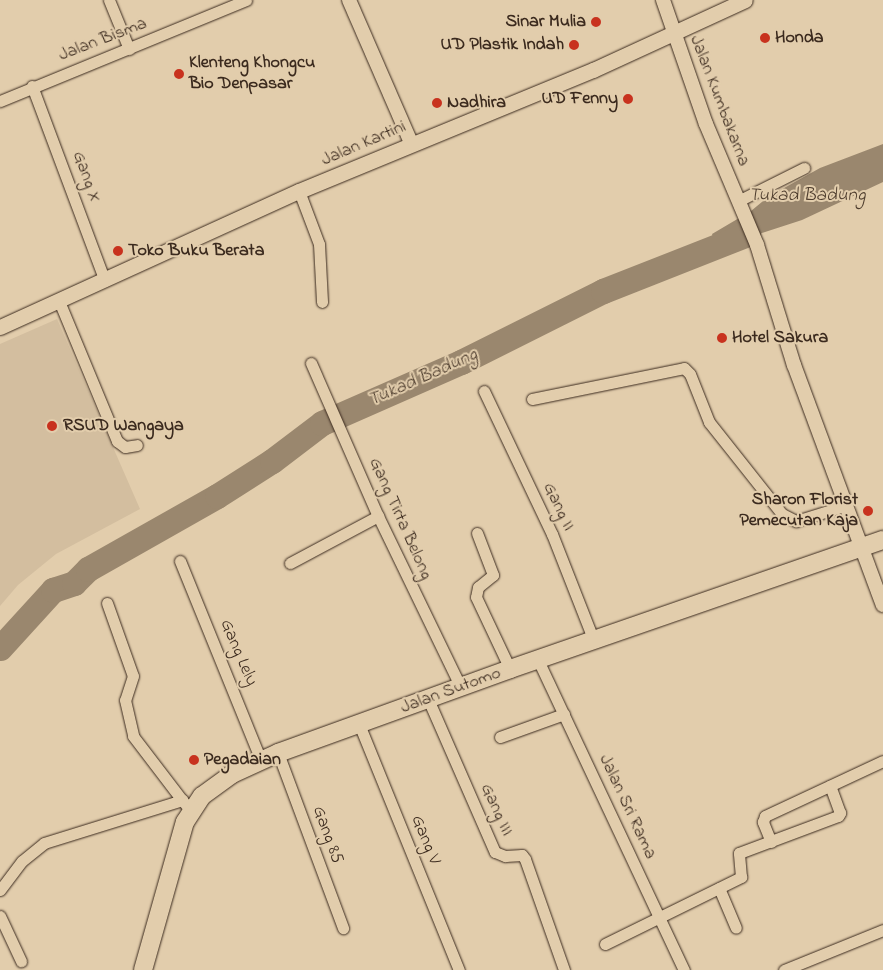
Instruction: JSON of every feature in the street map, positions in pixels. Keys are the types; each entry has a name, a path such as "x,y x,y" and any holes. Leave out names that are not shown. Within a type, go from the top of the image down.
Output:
{"highway":[{"name":"Jalan Sutomo","path":"143,970 186,805 212,786 278,753 510,669 883,540"}],"main road":[{"name":"Jalan Kartini","path":"0,327 105,281 299,191 673,34 745,0"}],"street":[{"path":"109,0 129,49"},
{"path":"214,0 219,11"},
{"name":"Jalan Bisma","path":"0,101 32,86 129,49 246,0"},
{"path":"349,0 417,142"},
{"name":"Jalan Kumbakarna","path":"663,0 673,34 740,207 757,245 794,365 883,605"},
{"name":"Gang X","path":"32,86 105,281"},
{"path":"740,207 804,168"},
{"path":"299,191 319,244 322,302"},
{"path":"59,301 117,441 125,448 137,445"},
{"name":"Gang Tirta Belong","path":"311,363 378,516 461,688"},
{"path":"532,399 684,368 690,374 709,422 782,514 796,521 847,505"},
{"name":"Gang II","path":"484,391 552,534 594,640"},
{"path":"290,563 378,516"},
{"path":"476,533 493,575 478,587 476,597 510,669"},
{"name":"Gang Lely","path":"180,562 261,760"},
{"path":"0,890 22,861 44,844 186,805 133,736 125,700 133,676 107,603"},
{"name":"Jalan Sri Rama","path":"538,660 684,970"},
{"name":"Gang III","path":"428,699 495,852 525,858 564,970"},
{"path":"500,737 564,714"},
{"name":"Gang V","path":"359,724 459,970"},
{"name":"Gang 85","path":"278,753 342,928"},
{"path":"771,842 763,822 765,816 883,761"},
{"path":"605,944 741,877 739,854 838,816 840,813 830,786"},
{"path":"718,888 736,928"},
{"path":"0,916 21,961"},
{"path":"784,970 802,967 883,930"}],"shaded area":[{"name":"RSUD Wangaya","path":"57,319 140,509 56,554 18,585 0,606 0,344"}],"water":[{"name":"Tukad Badung","path":"883,144 883,182 802,220 759,234 718,253 712,234 751,211 768,197 820,168"}],"waterway":[{"name":"Tukad Badung","path":"0,648 53,590 74,583 88,569 217,496 272,461 322,423 461,362 603,291 748,234"}],"place":[{"name":"Sinar Mulia","path":"596,22"},
{"name":"Honda","path":"765,38"},
{"name":"UD Plastik Indah","path":"574,45"},
{"name":"Klenteng Khongcu Bio Denpasar","path":"179,74"},
{"name":"UD Fenny","path":"628,99"},
{"name":"Nadhira","path":"437,103"},
{"name":"Toko Buku Berata","path":"118,251"},
{"name":"Hotel Sakura","path":"722,338"},
{"name":"RSUD Wangaya","path":"52,426"},
{"name":"Sharon Florist Pemecutan Kaja","path":"868,511"},
{"name":"Pegadaian","path":"194,760"}]}
